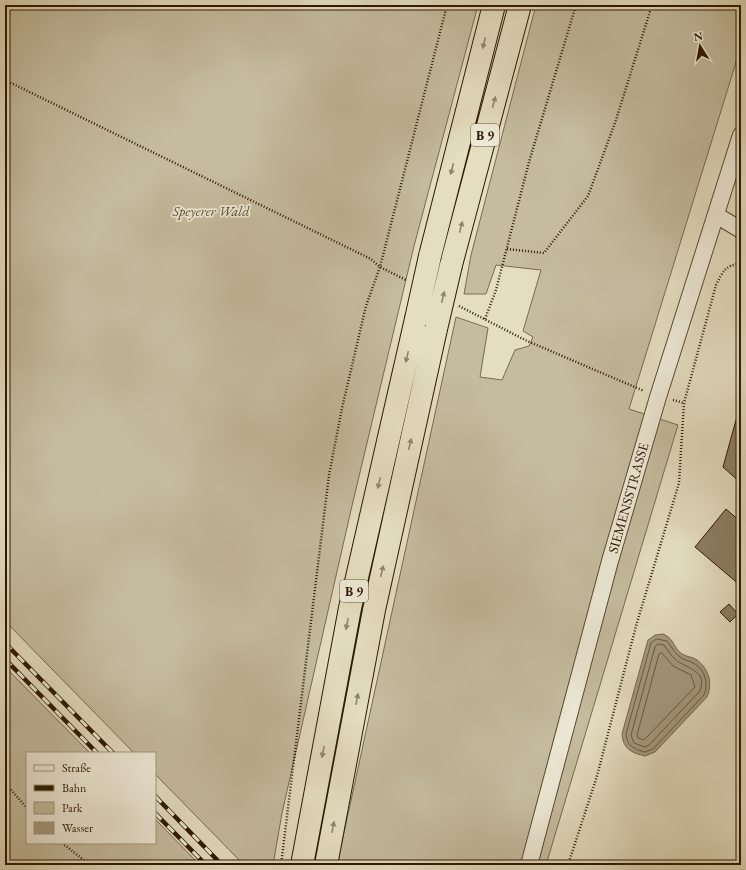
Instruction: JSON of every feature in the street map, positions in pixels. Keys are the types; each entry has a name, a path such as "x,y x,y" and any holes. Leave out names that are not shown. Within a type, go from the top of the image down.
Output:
{"highway":[{"name":"B 9","path":"292,861 430,256 494,5"},
{"name":"B 9","path":"326,865 374,610 450,265 520,5"}],"street":[{"name":"SIEMENSSTRASSE","path":"529,865 610,561 658,397 741,134"},
{"path":"716,216 741,230"}],"path":[{"path":"281,865 292,861 329,474 342,408 366,306 380,266 447,5"},
{"path":"576,5 529,162 496,290 485,319 525,340 658,397"},
{"path":"507,249 544,253 588,196 616,120 652,5"},
{"path":"5,80 371,259 395,275"},
{"path":"568,865 597,776 636,626 679,483 684,403 716,285 723,271 740,263 741,258"},
{"path":"5,783 26,807"},
{"path":"63,844 90,865"}],"green space":[{"name":"Speyerer Wald","path":"5,5 478,5 414,246 351,510 282,813 273,865 244,865 156,775 156,752 133,752 5,621"},
{"path":"536,5 741,5 741,46 629,409 678,425 546,865 337,865 456,317 488,328 480,377 502,380 515,350 529,346 533,337 523,331 541,270 496,265 486,294 464,294 471,255"},
{"path":"5,667 89,752 26,752 26,844 156,844 156,820 198,863 196,865 5,865"}],"water":[{"path":"663,634 670,638 679,652 695,659 701,664 709,677 710,687 707,697 655,752 645,756 629,750 624,743 622,734 648,640 655,635"}],"building":[{"path":"741,402 741,483 723,467"},
{"path":"726,509 741,522 741,586 695,547"},
{"path":"729,604 738,614 730,622 720,612"}],"railway":[{"path":"5,643 112,752"},
{"path":"5,659 96,752"},
{"path":"156,797 222,865"},
{"path":"156,814 206,865"}]}
